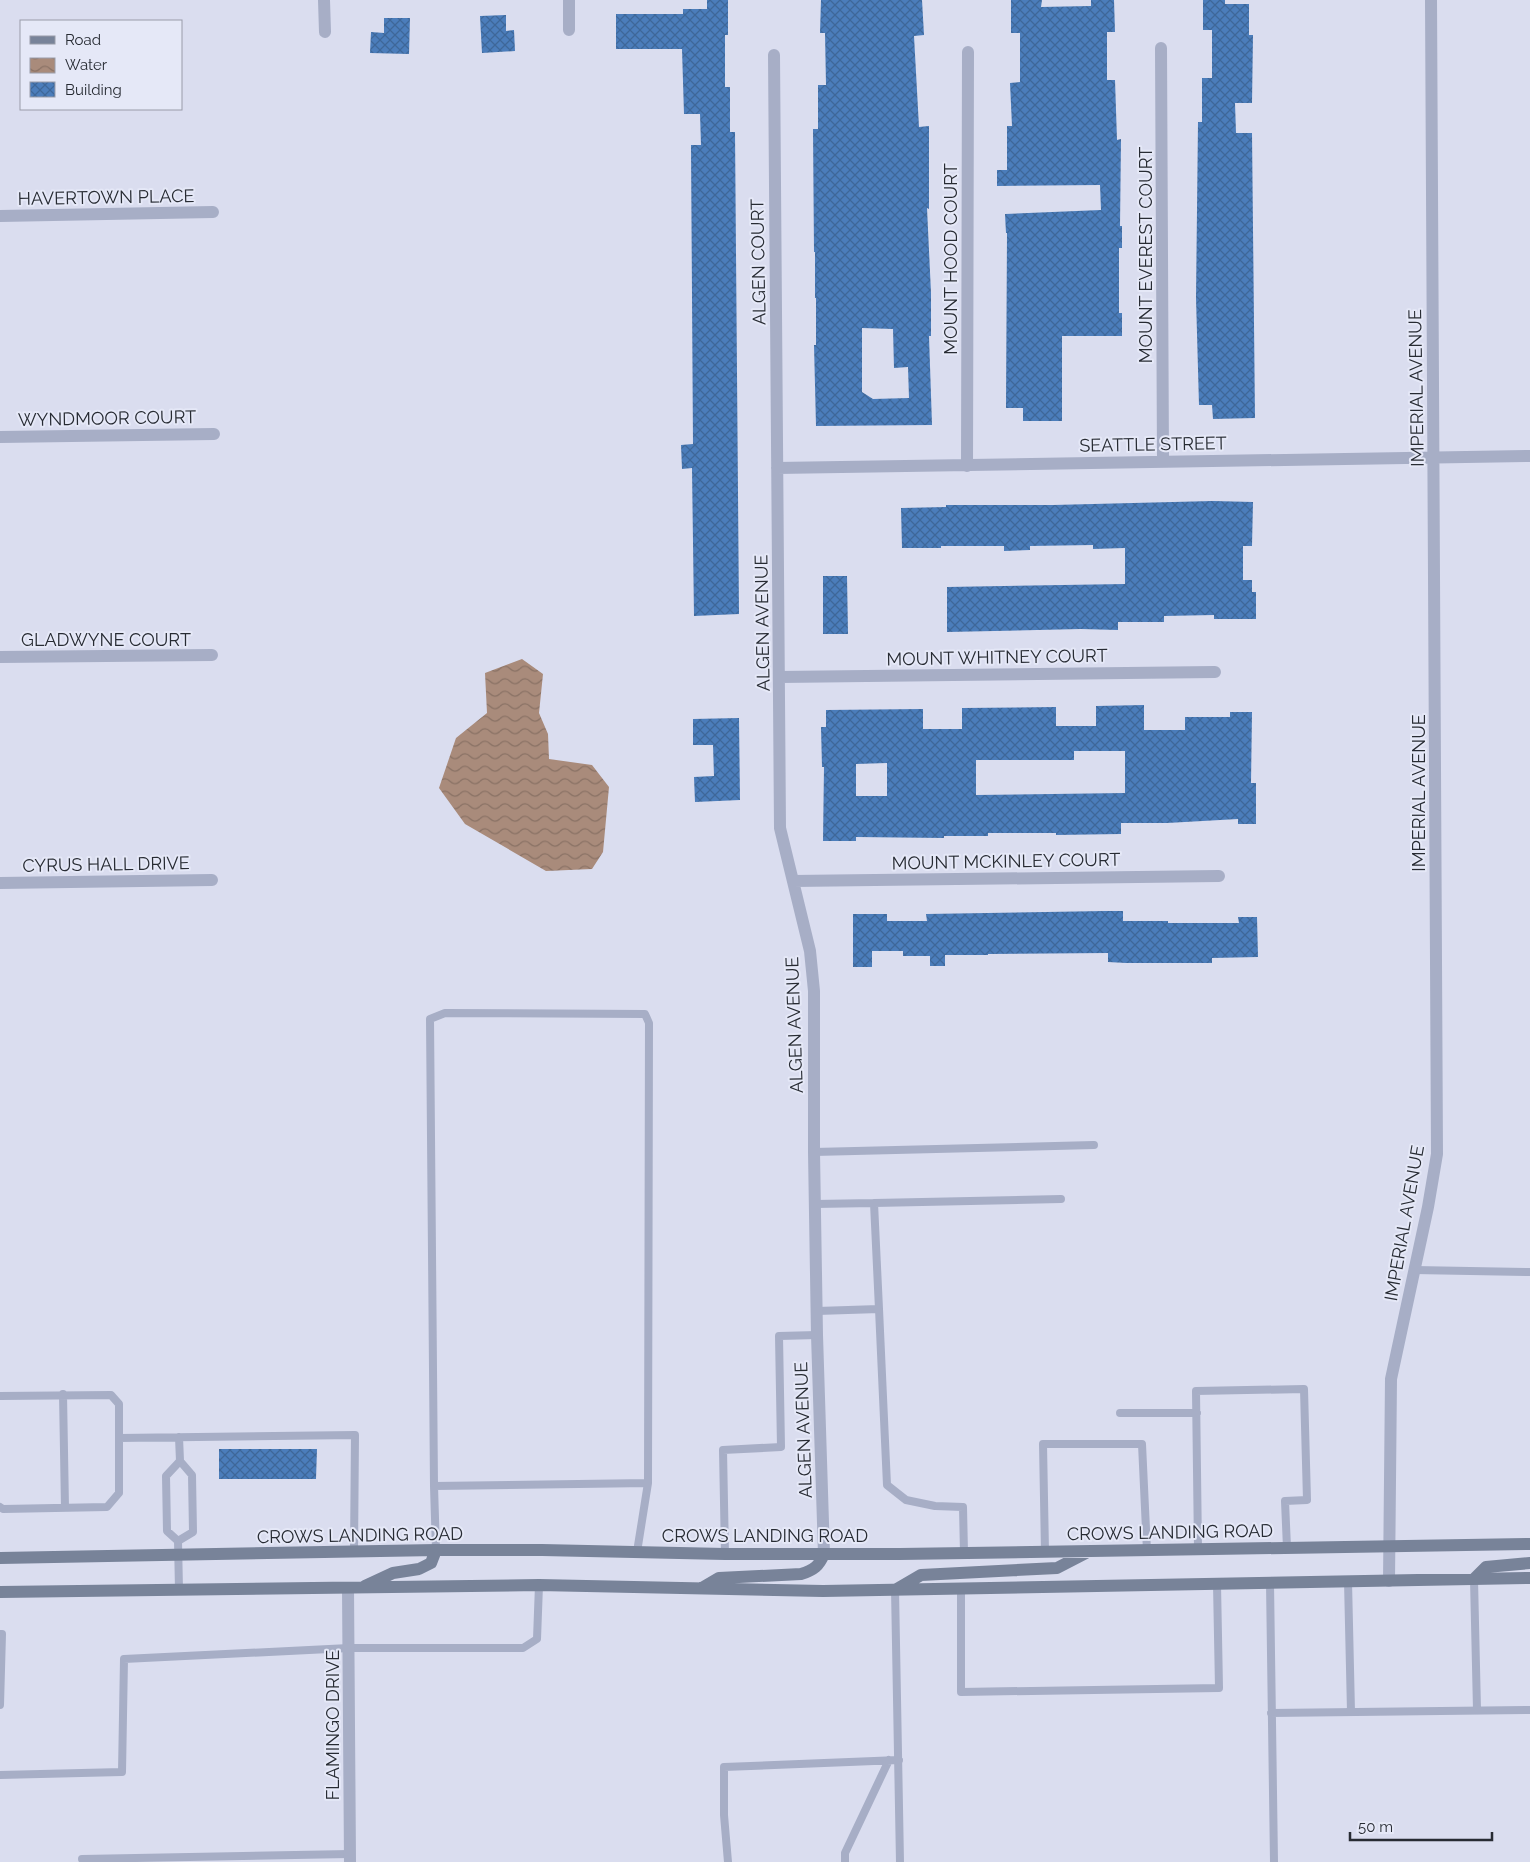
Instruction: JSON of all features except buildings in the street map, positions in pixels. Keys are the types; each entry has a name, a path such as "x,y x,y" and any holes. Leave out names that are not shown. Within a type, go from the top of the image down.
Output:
{"main road":[{"name":"CROWS LANDING ROAD","path":"0,1558 436,1550 824,1554 1147,1551 1389,1545 1530,1544"},
{"path":"354,1588 393,1573 419,1569 431,1563 436,1550"},
{"path":"895,1589 921,1575 1057,1568 1088,1551"},
{"path":"702,1588 719,1578 801,1574 819,1565 824,1554"},
{"path":"1474,1579 1486,1567 1530,1563"},
{"path":"0,1592 539,1585 823,1591 1530,1578"}],"street":[{"path":"324,0 325,32"},
{"path":"569,0 569,30"},
{"name":"IMPERIAL AVENUE","path":"1390,1580 1391,1379 1437,1154 1431,0"},
{"name":"MOUNT EVEREST COURT","path":"1161,48 1163,461"},
{"name":"MOUNT HOOD COURT","path":"966,466 968,52"},
{"name":"ALGEN COURT","path":"774,55 777,468"},
{"name":"HAVERTOWN PLACE","path":"0,216 213,212"},
{"name":"WYNDMOOR COURT","path":"0,437 214,434"},
{"name":"SEATTLE STREET","path":"777,468 1530,456"},
{"name":"ALGEN AVENUE","path":"777,468 780,828 810,951 814,991 814,1152 824,1554"},
{"name":"GLADWYNE COURT","path":"0,657 212,655"},
{"name":"MOUNT WHITNEY COURT","path":"780,677 1215,672"},
{"name":"MOUNT MCKINLEY COURT","path":"793,881 1219,876"},
{"name":"CYRUS HALL DRIVE","path":"0,883 212,880"},
{"name":"FLAMINGO DRIVE","path":"350,1858 349,1648 354,1588"}],"lane":[{"path":"436,1550 430,1019 445,1013 645,1014 649,1023 648,1483 637,1552"},
{"path":"814,1152 1094,1145"},
{"path":"815,1204 1061,1199"},
{"path":"874,1203 887,1485 906,1500 935,1506 963,1507 964,1553"},
{"path":"1414,1270 1530,1272"},
{"path":"817,1311 879,1309"},
{"path":"725,1554 723,1450 781,1447 779,1336 818,1335"},
{"path":"1198,1550 1196,1391 1304,1389 1307,1500 1286,1501 1287,1548"},
{"path":"63,1394 65,1508"},
{"path":"0,1396 111,1394 119,1404 119,1493 107,1507 3,1509 0,1506"},
{"path":"1120,1413 1196,1413"},
{"path":"119,1438 355,1435 354,1552"},
{"path":"178,1541 193,1532 192,1475 180,1461 179,1437"},
{"path":"1045,1552 1043,1444 1142,1444 1147,1551"},
{"path":"178,1541 166,1531 166,1476 180,1461"},
{"path":"434,1486 648,1483"},
{"path":"178,1541 179,1590"},
{"path":"1474,1579 1477,1710"},
{"path":"1348,1581 1351,1712"},
{"path":"1270,1583 1274,1862"},
{"path":"961,1588 961,1692 1219,1688 1217,1584"},
{"path":"0,1775 122,1772 124,1659 349,1648 523,1648 537,1639 539,1585"},
{"path":"895,1589 900,1862"},
{"path":"0,1634 2,1634 0,1705"},
{"path":"1271,1714 1530,1710"},
{"path":"845,1862 845,1853 889,1760"},
{"path":"728,1862 724,1814 724,1766 899,1760"},
{"path":"82,1859 350,1858"}],"water":[{"path":"522,659 543,674 539,713 548,734 549,759 592,765 609,787 603,852 592,869 546,871 465,824 439,788 456,738 487,713 485,673"}]}
